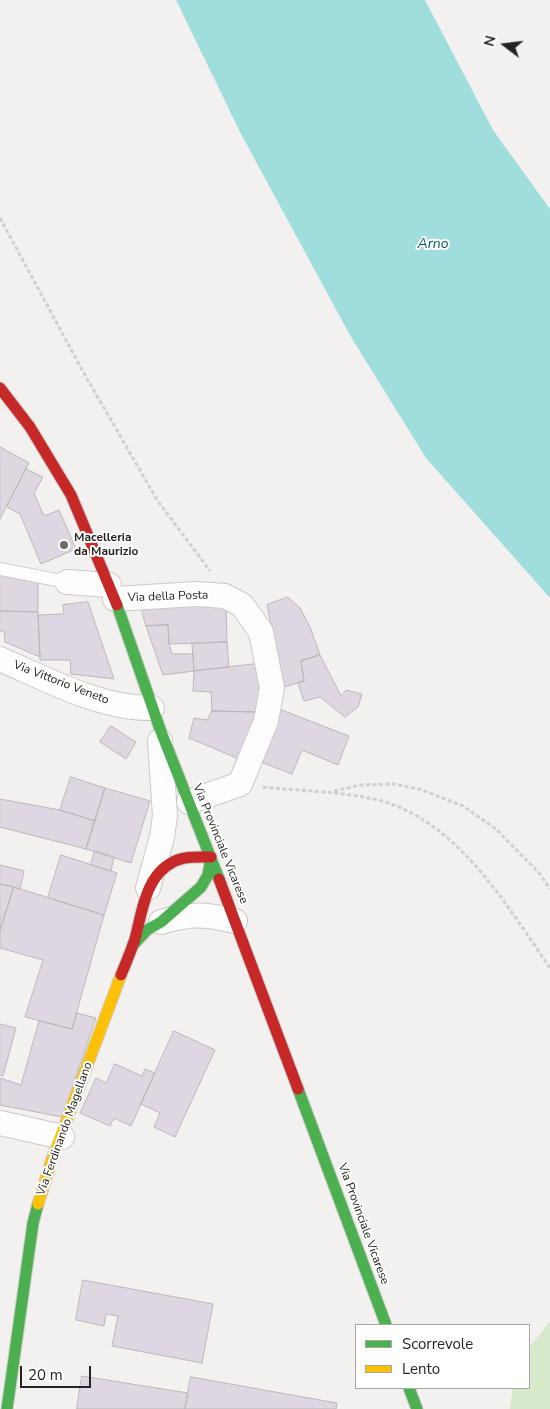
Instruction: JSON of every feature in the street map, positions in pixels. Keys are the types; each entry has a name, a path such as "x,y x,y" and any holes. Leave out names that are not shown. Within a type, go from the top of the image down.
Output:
{"main road":[{"name":"Via Provinciale Vicarese","path":"0,388 30,427 71,495 112,592 156,719 211,857 386,1324"},
{"name":"Via Ferdinando Magellano","path":"5,1406 33,1223 40,1193 133,945 146,893 160,871 171,861 186,857 211,857"},
{"path":"133,945 147,930 161,922 201,887 208,875 211,857"},
{"path":"409,1389 417,1409"}],"street":[{"name":"Via della Posta","path":"67,582 112,592 225,596 242,606 261,632 272,688 266,721 240,784"},
{"name":"Via Vittorio Veneto","path":"0,659 94,698 135,708 156,719"},
{"path":"146,893 162,837 165,816 156,719"},
{"path":"189,802 240,784"},
{"path":"161,922 201,914 235,921"},
{"path":"0,1123 62,1136"}],"lane":[{"path":"0,569 67,582"}],"path":[{"path":"0,218 157,500 213,575"},
{"path":"240,784 331,792 371,798 410,811 452,841 491,884 550,968"},
{"path":"331,792 361,785 395,784 422,790 463,806 496,829 539,873 550,888"}],"green space":[{"path":"550,1321 550,1409 510,1409 513,1389 530,1389 530,1347"}],"water":[{"name":"Arno","path":"176,0 425,0 493,130 550,209 550,598 426,458 351,337 241,134"}],"building":[{"path":"0,447 29,463 0,519"},
{"path":"26,469 43,477 34,493 44,516 59,510 76,549 41,564 20,514 7,507"},
{"path":"0,574 38,578 38,612 0,611"},
{"path":"288,597 300,608 310,627 320,655 301,661 304,681 284,687 267,605"},
{"path":"88,602 114,679 71,674 70,660 40,660 38,615 64,614 63,605"},
{"path":"141,605 226,605 227,642 169,644 168,625 146,626"},
{"path":"0,611 38,612 40,657 5,642 4,631 0,631"},
{"path":"168,625 169,644 172,654 193,654 194,671 163,675 146,626"},
{"path":"227,642 229,667 194,671 192,644"},
{"path":"320,655 341,696 346,690 362,694 358,707 345,717 320,697 304,701 298,683 304,681 301,661"},
{"path":"257,664 261,694 258,712 212,711 211,692 193,691 194,671"},
{"path":"279,709 349,736 338,765 302,750 292,774 258,761"},
{"path":"212,711 258,712 239,759 189,738 194,718 207,720"},
{"path":"111,726 136,742 126,759 100,742"},
{"path":"71,777 105,788 95,821 60,810"},
{"path":"105,788 150,801 131,863 86,849"},
{"path":"0,799 60,810 95,821 86,849 0,827"},
{"path":"95,851 114,857 111,871 91,865"},
{"path":"61,855 117,873 104,915 48,898"},
{"path":"0,865 24,871 20,889 0,884"},
{"path":"0,884 14,887 0,930"},
{"path":"14,887 104,915 72,1029 25,1017 43,960 0,948 0,930"},
{"path":"77,1013 96,1018 62,1117 0,1105 0,1078 21,1085 39,1021 72,1029"},
{"path":"0,1024 16,1028 3,1076 0,1075"},
{"path":"174,1031 215,1050 175,1137 154,1127 160,1113 141,1104"},
{"path":"115,1064 142,1076 145,1069 155,1073 131,1126 114,1118 110,1126 80,1113 96,1078 106,1083"},
{"path":"83,1280 213,1304 202,1363 112,1346 118,1316 106,1314 104,1326 76,1320"},
{"path":"82,1376 188,1393 185,1409 77,1409"},
{"path":"191,1377 337,1403 336,1409 185,1409"}],"traffic: fast":[{"path":"117,605 160,729 219,879"},
{"path":"133,945 147,930 161,922 201,887 208,875 211,857"},
{"path":"298,1089 386,1324"},
{"path":"7,1409 33,1223 38,1204"},
{"path":"409,1389 417,1409"}],"traffic: slow":[{"path":"38,1204 51,1162 121,975"}],"traffic: jam":[{"path":"0,388 30,427 71,495 117,605"},
{"path":"121,975 135,939 146,896 156,876 164,868 177,860 191,857 211,857"},
{"path":"219,879 298,1089"}],"place":[{"name":"Macelleria da Maurizio","path":"64,545"}]}
